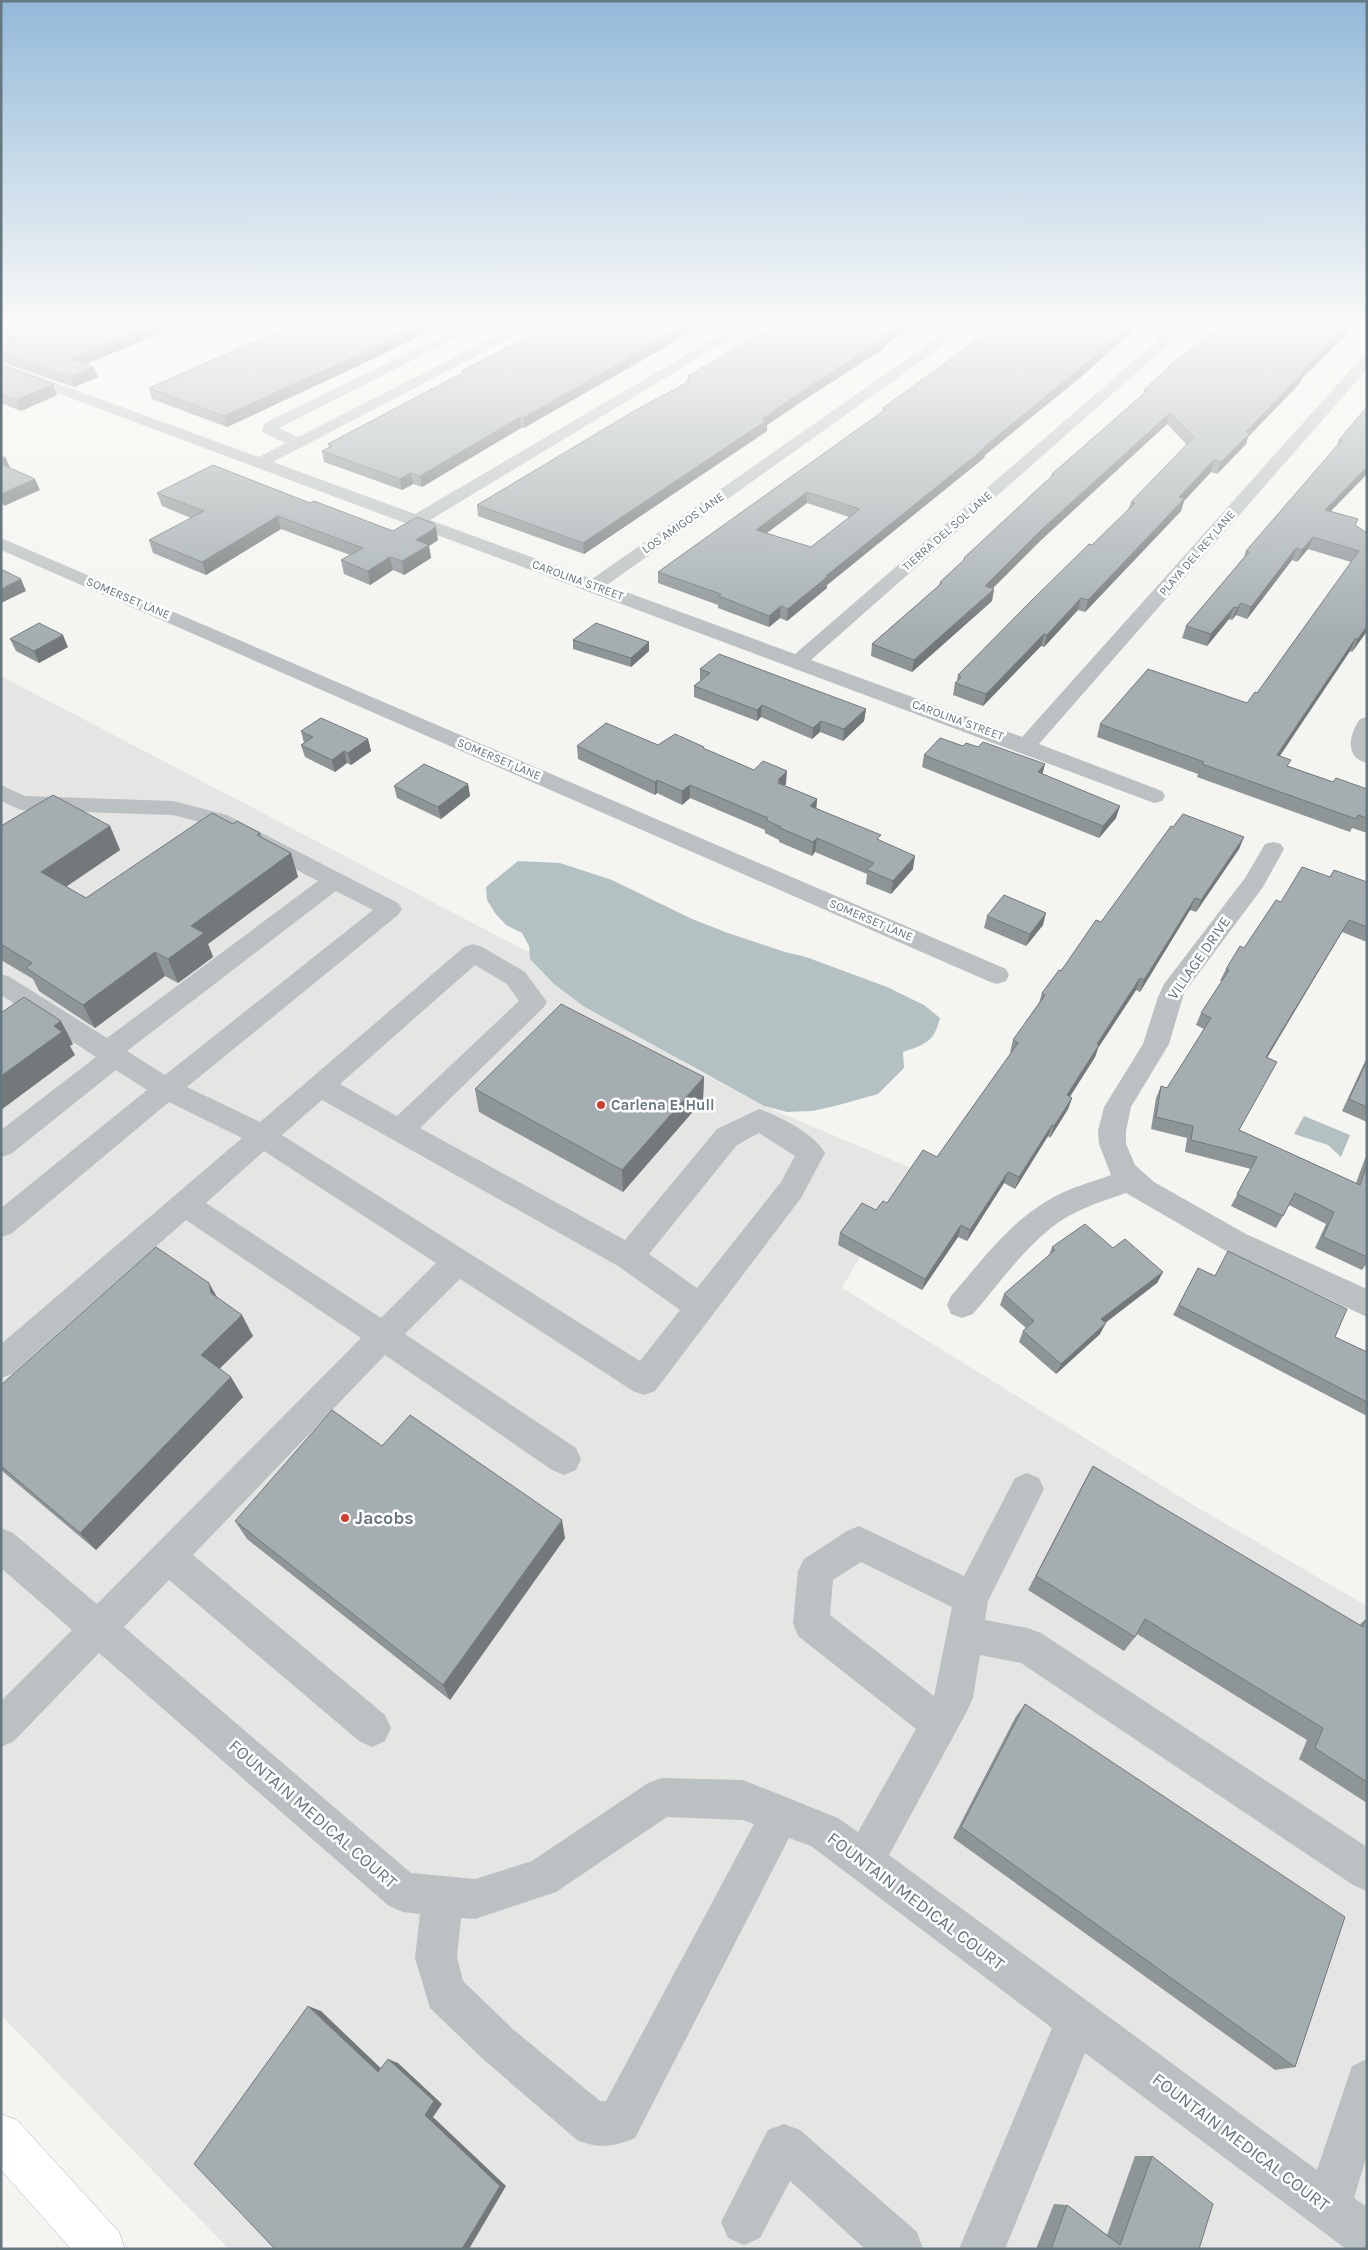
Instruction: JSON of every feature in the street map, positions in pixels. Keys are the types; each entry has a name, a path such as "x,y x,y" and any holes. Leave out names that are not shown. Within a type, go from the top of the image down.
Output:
{"main road":[{"path":"1,2136 102,2249"}],"street":[{"name":"CAROLINA STREET","path":"162,427 798,661 1154,796"},
{"path":"270,427 274,434 298,443"},
{"path":"259,463 329,427"},
{"path":"416,521 574,427"},
{"name":"LOS AMIGOS LANE","path":"594,586 820,427"},
{"name":"TIERRA DEL SOL LANE","path":"798,661 1067,427"},
{"name":"PLAYA DEL REY LANE","path":"1026,746 1308,427"},
{"name":"SOMERSET LANE","path":"1,544 997,975"},
{"path":"1367,723 1359,738 1362,752 1367,757"},
{"path":"1,792 21,803 173,808 219,820 390,909 166,1088 1,1226"},
{"name":"VILLAGE DRIVE","path":"1273,849 1255,882 1173,990 1166,1007 1163,1028 1155,1046 1129,1085 1118,1106 1112,1130 1114,1156 1130,1180 1184,1215 1367,1304"},
{"path":"1,1146 112,1054 335,880"},
{"path":"1,1364 473,953 516,978 534,1002 400,1130"},
{"path":"7,995 112,1054 166,1088 261,1136 644,1381 791,1190 811,1153 785,1134 759,1120 727,1138 629,1257"},
{"path":"320,1086 629,1257 700,1307"},
{"path":"962,1305 1026,1234 1048,1214 1073,1200 1130,1180"},
{"path":"184,1204 564,1459"},
{"path":"1,1728 167,1556 458,1262"},
{"path":"863,1862 954,1698 971,1598 1027,1489"},
{"path":"940,1724 811,1623 816,1572 859,1544 971,1598"},
{"name":"FOUNTAIN MEDICAL COURT","path":"1,1545 403,1892 475,1899 542,1878 662,1797 743,1800 824,1832 1367,2236"},
{"path":"167,1556 372,1728"},
{"path":"964,1634 1028,1646 1367,1871"},
{"path":"443,1896 436,1958 445,1993 499,2044 593,2124 619,2122 780,1815"},
{"path":"982,2249 1077,2020"},
{"path":"1328,2207 1367,2081"},
{"path":"744,2222 784,2146 900,2249"}],"shaded area":[{"path":"1,676 530,953 530,959 554,984 583,1006 673,1054 689,1066 764,1106 911,1168 842,1288 1195,1506 1367,1606 1367,2249 229,2249 1,2015"},
{"path":"518,861 560,863 612,880 692,919 785,952 806,957 887,987 924,1005 940,1018 938,1026 928,1041 903,1052 904,1068 878,1094 812,1111 787,1112 764,1106 583,1006 554,984 530,959 529,946 522,933 506,925 487,900 486,887"},
{"path":"1304,1116 1350,1135 1341,1157 1328,1145 1294,1134"}],"building":[{"path":"360,427 503,427 420,476 411,473 400,479 322,451 332,446 328,444"},
{"path":"607,427 757,427 583,543 477,505"},
{"path":"861,427 1008,427 788,609 781,606 769,616 719,596 721,594 658,572","holes":["807,492 860,509 811,547 756,530"]},
{"path":"1106,427 1155,427 1041,530 985,586 994,589 914,660 872,644 942,583 940,582 964,558 1054,474 1052,474"},
{"path":"1184,427 1251,427 1246,432 1250,433 1221,462 1214,460 1179,497 1184,499 1088,600 1081,598 1047,635 1044,634 986,694 955,683 961,677 958,675 1031,601 1089,544 1092,545 1135,503 1131,502 1194,437"},
{"path":"1350,427 1367,427 1367,467 1325,510 1358,519 1355,525 1367,533 1367,626 1358,639 1355,639 1277,755 1291,760 1287,766 1333,782 1336,778 1367,789 1367,818 1358,815 1356,819 1202,764 1204,762 1100,724 1148,669 1247,703 1255,692 1257,693 1359,551 1313,537 1302,550 1296,548 1251,607 1241,603 1237,608 1234,607 1211,634 1186,626 1249,552 1246,551 1342,440 1339,440"},
{"path":"1,464 35,479 1,494"},
{"path":"213,465 310,503 314,501 393,531 417,517 433,523 436,527 416,540 429,545 402,561 390,557 368,571 341,560 363,548 278,516 202,562 149,540 204,511 157,493"},
{"path":"1,569 21,579 1,589"},
{"path":"39,623 63,635 34,651 10,639"},
{"path":"596,623 649,642 631,658 573,640"},
{"path":"719,654 866,709 844,729 821,721 813,728 762,705 757,710 694,686 710,673 700,669"},
{"path":"321,718 368,739 348,753 344,751 332,760 301,745 313,737 301,731"},
{"path":"606,723 658,745 675,734 754,770 763,761 787,771 778,780 781,781 778,783 817,799 810,806 881,835 877,839 915,856 893,881 867,870 874,863 817,838 813,842 780,828 766,820 768,818 690,785 682,791 657,780 655,782 577,746"},
{"path":"940,738 963,746 966,743 978,747 983,742 1045,764 1038,772 1120,806 1103,826 924,755"},
{"path":"424,764 468,784 438,807 394,786"},
{"path":"53,795 110,826 41,872 86,898 212,813 233,824 237,821 260,833 257,835 291,853 191,926 204,933 168,959 155,952 83,1005 26,968 32,963 1,944 1,826"},
{"path":"1183,814 1244,837 1201,900 1195,898 1144,980 1140,978 1097,1044 1099,1045 1067,1095 1072,1098 1054,1126 1052,1125 1019,1177 1008,1172 970,1230 961,1225 925,1279 840,1233 862,1203 876,1210 883,1201 887,1203 923,1150 937,1157 1018,1043 1013,1040 1045,995 1042,993 1059,970 1061,971 1096,920 1101,922 1171,826 1173,827"},
{"path":"1302,867 1330,877 1334,870 1367,882 1367,927 1349,920 1266,1057 1277,1062 1239,1130 1360,1185 1367,1164 1367,1257 1323,1237 1334,1212 1295,1193 1283,1216 1237,1194 1257,1157 1191,1140 1193,1126 1156,1117 1161,1086 1167,1088 1211,1018 1201,1013 1229,970 1226,969 1240,946 1244,948 1276,900 1281,902"},
{"path":"1004,895 1046,913 1030,934 987,916"},
{"path":"24,997 61,1021 54,1026 62,1032 1,1076 1,1013"},
{"path":"561,1004 704,1077 622,1170 475,1089"},
{"path":"1367,1061 1367,1107 1349,1099"},
{"path":"1085,1224 1113,1248 1125,1239 1163,1272 1101,1319 1106,1323 1061,1364 1023,1331 1034,1321 1004,1294 1055,1250 1052,1247"},
{"path":"156,1247 209,1283 211,1293 242,1315 201,1355 231,1377 80,1533 1,1466 1,1385"},
{"path":"1228,1251 1347,1309 1335,1337 1367,1352 1367,1402 1179,1305 1198,1268 1215,1276"},
{"path":"332,1410 382,1446 410,1415 562,1520 443,1685 235,1521"},
{"path":"1093,1466 1363,1627 1365,1620 1367,1621 1367,1782 1315,1748 1323,1728 1145,1619 1135,1637 1036,1576"},
{"path":"1025,1704 1345,1917 1295,2067 961,1827"},
{"path":"308,2006 378,2072 388,2059 434,2101 425,2115 500,2186 462,2249 275,2249 194,2164"},
{"path":"1152,2156 1213,2204 1199,2249 1051,2249 1067,2205 1120,2245"}],"place":[{"name":"Carlena E. Hull","path":"601,1105"},
{"name":"Jacobs","path":"345,1518"}]}
